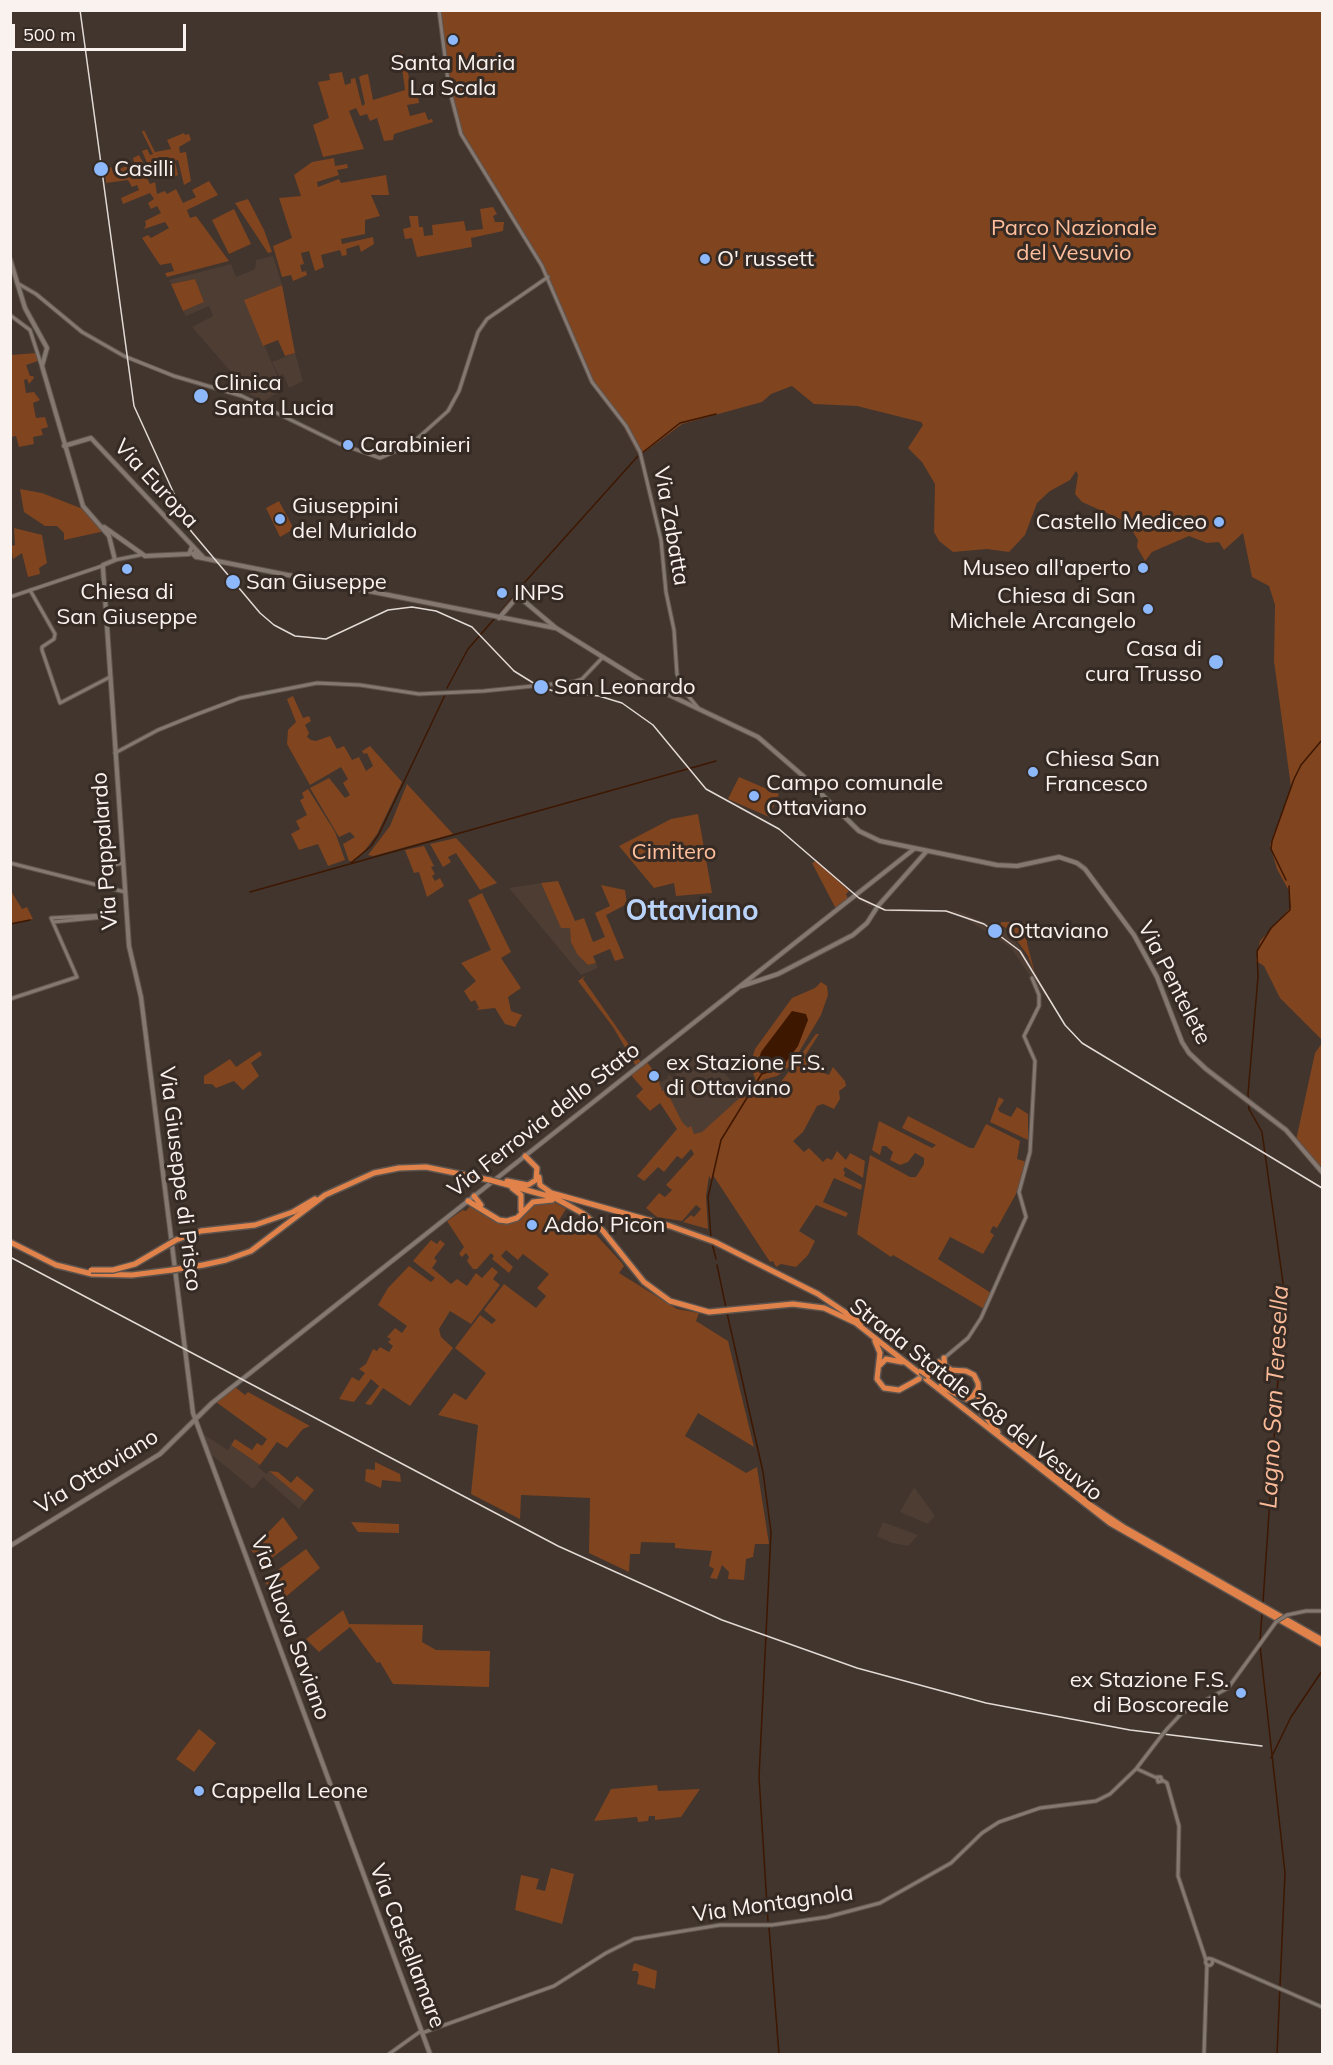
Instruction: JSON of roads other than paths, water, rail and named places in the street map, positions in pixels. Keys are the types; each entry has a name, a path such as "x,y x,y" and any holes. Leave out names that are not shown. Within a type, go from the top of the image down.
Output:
{"highway":[{"path":"502,1182 528,1185 536,1180 537,1168 527,1154"},
{"path":"527,1154 538,1168 540,1185 561,1199"},
{"name":"Strada Statale 268 del Vesuvio","path":"17,1244 57,1262 91,1270 113,1270 135,1264 190,1234 255,1225 292,1212 332,1188 365,1173 399,1165 436,1166 670,1226 715,1242 804,1286 840,1310 922,1376 941,1386 1112,1520 1323,1642"},
{"name":"Strada Statale 268 del Vesuvio","path":"17,1244 56,1265 92,1274 132,1275 172,1270 226,1260 251,1251 325,1196 360,1178 399,1168 436,1166 490,1179"},
{"path":"474,1196 499,1218 513,1218 522,1206 521,1195 502,1182"},
{"path":"468,1201 499,1220 507,1221 517,1218 529,1204 538,1200 561,1199"},
{"name":"Strada Statale 268 del Vesuvio","path":"561,1199 596,1223 644,1282 660,1296 680,1305 720,1312 803,1304 840,1310 1110,1523 1323,1642"},
{"path":"848,1318 876,1342 880,1353 878,1368 877,1379 884,1388 891,1391 904,1388 922,1376 895,1359 886,1359 878,1368"},
{"path":"944,1358 944,1369"},
{"path":"934,1366 944,1369"},
{"path":"934,1366 972,1374 978,1387 980,1410 998,1432"},
{"path":"941,1386 966,1399 973,1396 978,1387"}],"main road":[{"path":"10,259 25,308 47,348 42,366 83,506 103,526 140,555 190,554 191,546"},
{"name":"Via Europa","path":"64,446 91,438 191,546 196,555 497,617"},
{"path":"103,526 115,560 103,565"},
{"path":"181,553 196,555"},
{"name":"Via Pappalardo","path":"103,565 129,946"},
{"path":"497,617 518,596 556,628 648,685 758,737 802,775 859,831 880,841 927,852 877,908 867,923 853,935 778,974 747,986 742,985"},
{"path":"497,617 556,628"},
{"name":"Via Ferrovia dello Stato","path":"195,1418 914,849"},
{"name":"Via Pentelete","path":"927,852 1005,866 1059,857 1085,869 1134,935 1157,977 1185,1047 1206,1069 1286,1130 1323,1172"},
{"name":"Via Giuseppe di Prisco","path":"129,946 141,997 195,1418"},
{"name":"Via Ottaviano","path":"10,1546 160,1454 179,1438 195,1418"},
{"name":"Via Nuova Saviano","path":"195,1418 353,1849"},
{"name":"Via Castellamare","path":"353,1849 430,2055"}],"street":[{"name":"Via Zabatta","path":"439,10 449,88 461,134 548,277 592,382 626,426 640,452 661,539 666,592 675,636 677,674 685,692 699,709"},
{"path":"17,283 36,294 82,332 123,356 174,376 242,396 343,446 373,458 389,456 410,445 441,419 456,400 478,332 487,319 548,277"},
{"path":"10,315 29,329 42,366"},
{"path":"115,560 140,555"},
{"path":"10,597 103,565"},
{"path":"30,590 55,634 54,639 42,647 42,650 60,704 110,678"},
{"path":"115,753 158,730 240,698 315,683 360,685 423,694 484,691 573,682 582,679 604,657"},
{"path":"10,863 125,892"},
{"path":"109,887 104,867 123,863"},
{"path":"106,915 92,919 52,920 106,915"},
{"path":"10,999 77,978 52,920"},
{"path":"922,1376 965,1341 977,1324 1026,1217 1019,1192 1030,1152 1035,1061 1024,1036 1039,1009 1039,995 1032,978"},
{"name":"Via Montagnola","path":"389,2055 421,2032 554,1986 606,1953 630,1941 659,1933 674,1933 720,1925 772,1925 873,1906 951,1863 982,1833 999,1822 1040,1808 1096,1801 1119,1787 1182,1713 1221,1693 1232,1684 1263,1636 1276,1622 1287,1615 1320,1611"},
{"path":"1140,1764 1159,1782 1162,1780 1167,1783 1179,1826 1178,1876 1203,1950 1210,1962 1207,1973 1204,2055"},
{"path":"1136,1769 1148,1772"},
{"path":"1210,1962 1323,2007"}],"waterway":[{"path":"642,453 680,423 716,414"},
{"path":"516,592 638,456"},
{"path":"498,615 513,597"},
{"path":"447,688 468,649 495,618"},
{"path":"351,863 371,846 379,834 445,695"},
{"path":"1286,880 1271,849 1272,841 1294,779 1301,765 1322,740"},
{"path":"250,892 716,761"},
{"name":"Lagno San Teresella","path":"1263,1602 1284,1290 1262,1132 1249,1109 1248,1094 1258,977 1257,951 1271,928 1290,910 1289,886"},
{"path":"10,924 30,920"},
{"path":"711,1238 708,1197 721,1140 761,1075"},
{"path":"712,1243 716,1259"},
{"path":"717,1265 726,1308"},
{"path":"727,1313 763,1472 771,1532 759,1777 768,1921"},
{"path":"1260,1641 1262,1613"},
{"path":"1260,1646 1285,1873 1277,2054"},
{"path":"1271,1758 1291,1717 1322,1671"},
{"path":"769,1927 779,2054"}],"railway":[{"path":"80,10 134,406 191,531 260,613 274,625 295,636 326,639 388,610 412,607 436,611 472,627 514,671 535,684 553,691 599,696 622,703 653,725 706,789 779,829 859,898 885,910 946,911 984,924 1020,951 1065,1025 1082,1043 1322,1188"},
{"path":"10,1257 558,1546 722,1620 857,1668 986,1703 1130,1730 1262,1746"}],"place":[{"name":"Santa Maria La Scala","path":"453,40"},
{"name":"Casilli","path":"101,169"},
{"name":"O' russett","path":"705,259"},
{"name":"Clinica Santa Lucia","path":"201,396"},
{"name":"Carabinieri","path":"348,445"},
{"name":"Giuseppini del Murialdo","path":"280,519"},
{"name":"Castello Mediceo","path":"1219,522"},
{"name":"Museo all'aperto","path":"1143,568"},
{"name":"Chiesa di San Giuseppe","path":"127,569"},
{"name":"San Giuseppe","path":"233,582"},
{"name":"INPS","path":"502,593"},
{"name":"Chiesa di San Michele Arcangelo","path":"1148,609"},
{"name":"Casa di cura Trusso","path":"1216,662"},
{"name":"San Leonardo","path":"541,687"},
{"name":"Chiesa San Francesco","path":"1033,772"},
{"name":"Campo comunale Ottaviano","path":"754,796"},
{"name":"Ottaviano","path":"995,931"},
{"name":"ex Stazione F.S. di Ottaviano","path":"654,1076"},
{"name":"Addo' Picon","path":"532,1225"},
{"name":"ex Stazione F.S. di Boscoreale","path":"1241,1693"},
{"name":"Cappella Leone","path":"199,1791"}],"district":[{"name":"Ottaviano","path":"692,912"}],"park label":[{"name":"Parco Nazionale del Vesuvio","path":"1074,240"},
{"name":"Cimitero","path":"674,852"}]}
